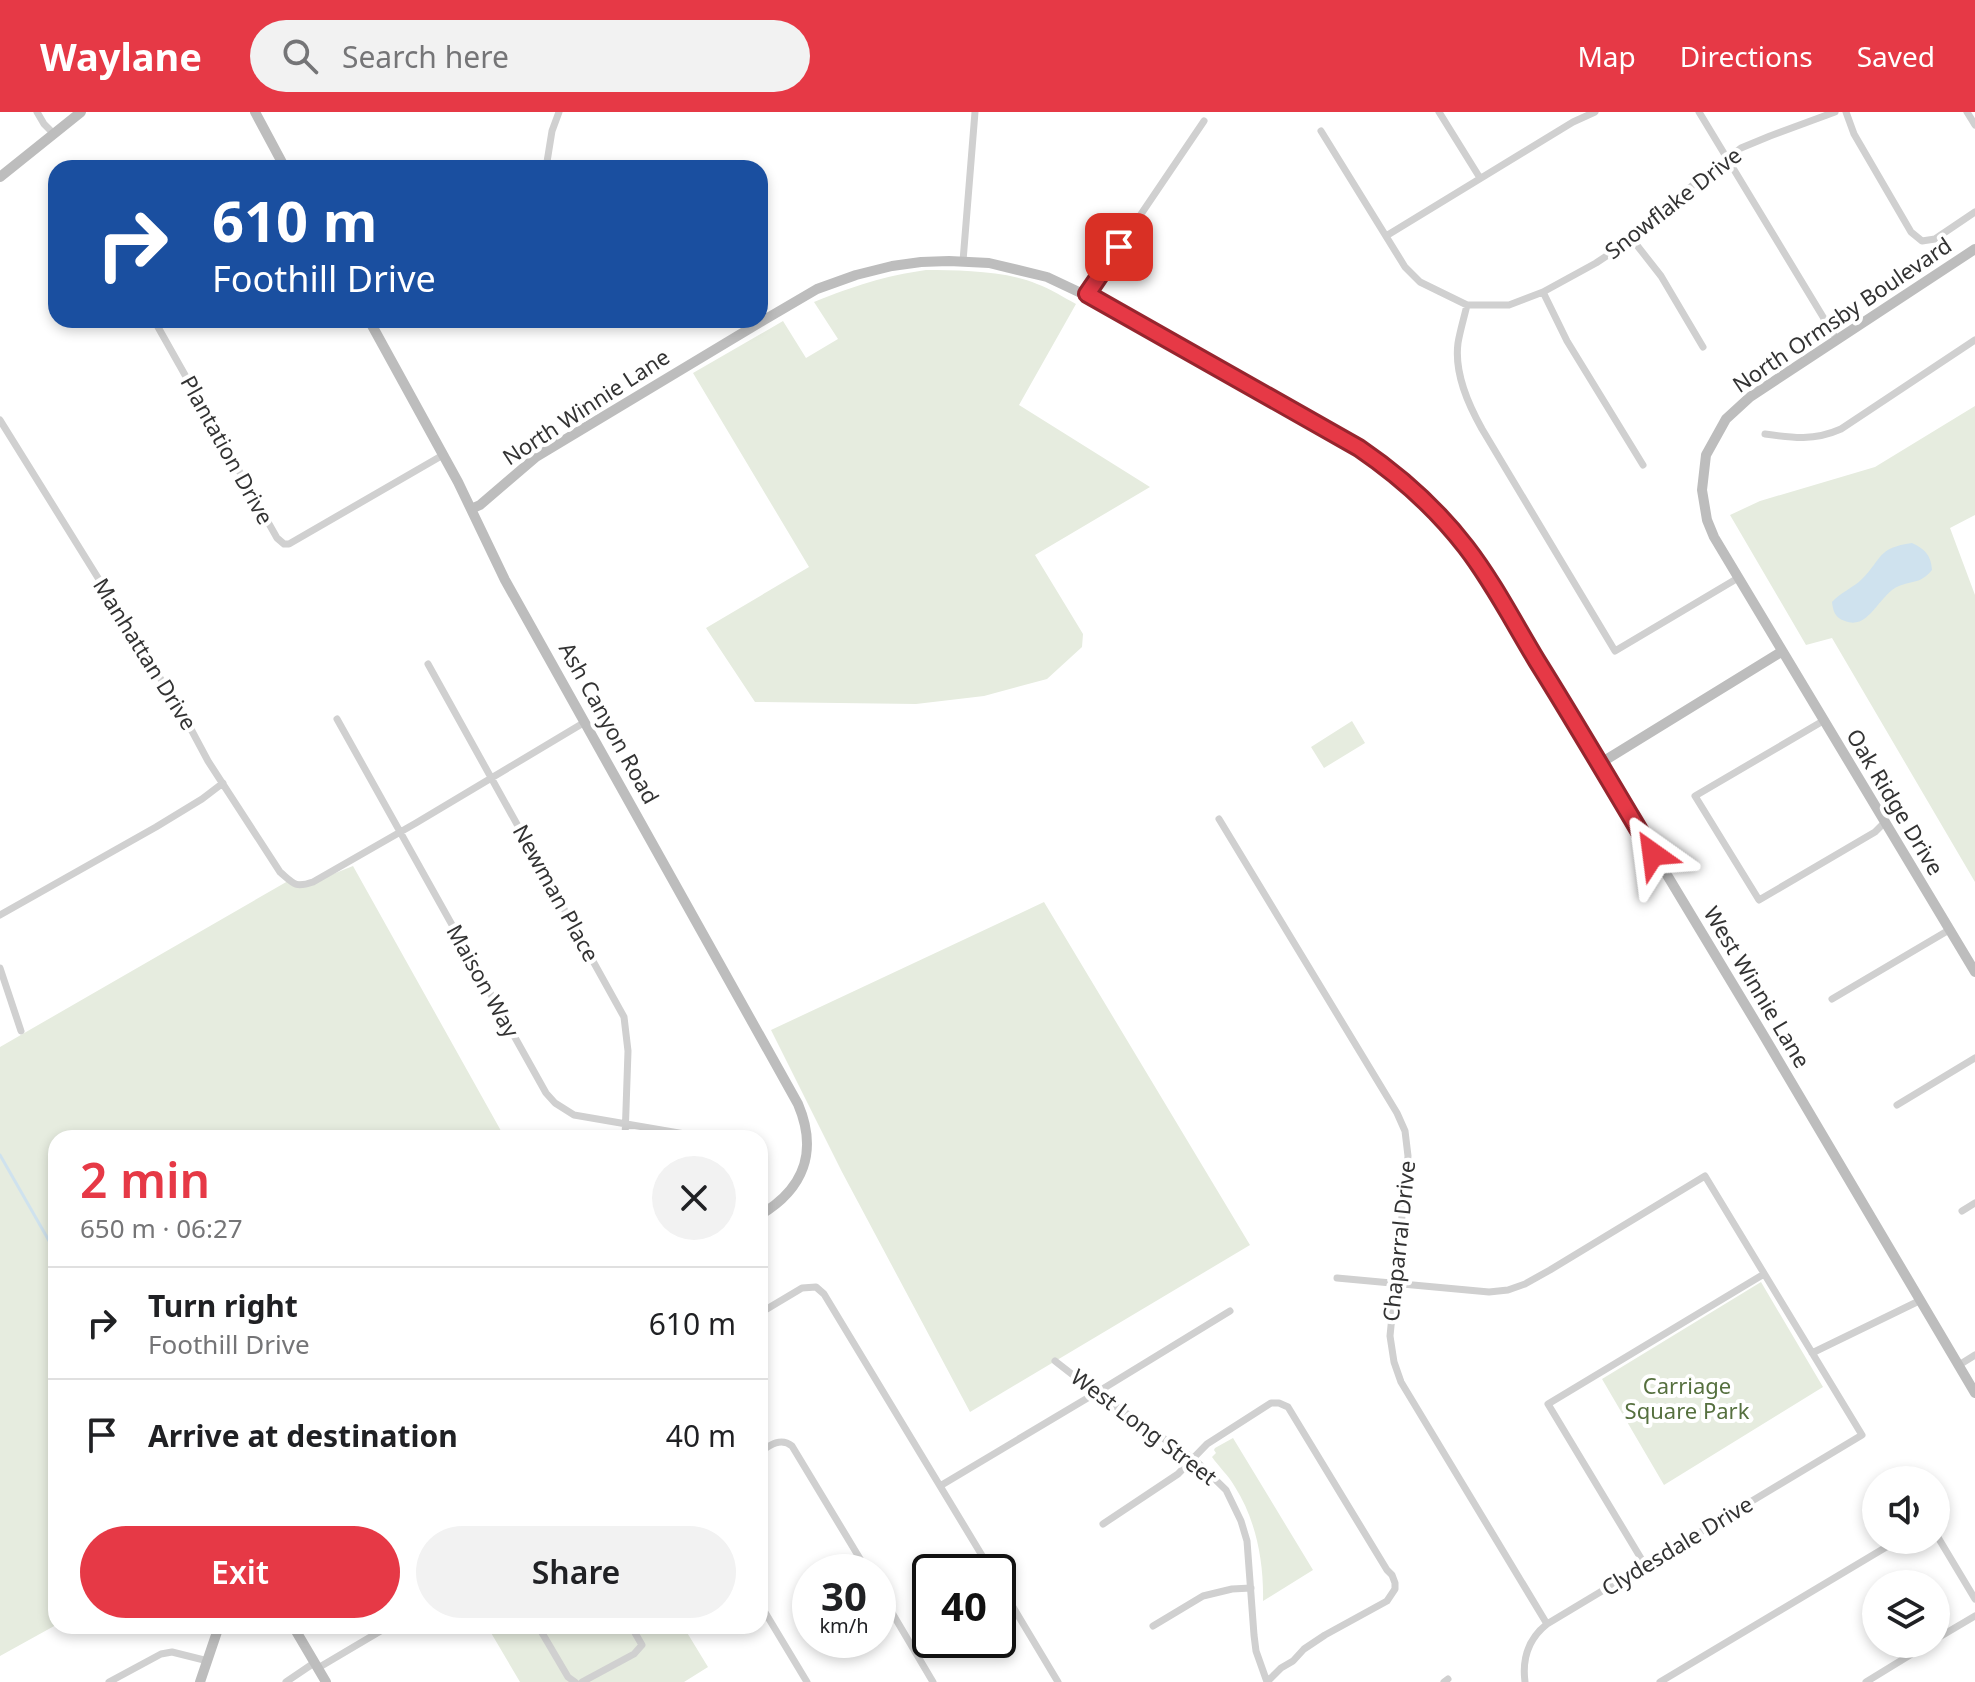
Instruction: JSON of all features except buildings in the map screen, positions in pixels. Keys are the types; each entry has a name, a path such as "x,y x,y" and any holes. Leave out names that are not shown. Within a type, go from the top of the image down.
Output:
{"street":[{"path":"37,112 54,134"},
{"path":"0,177 81,112"},
{"path":"255,112 281,160"},
{"path":"547,160 559,112"},
{"path":"963,261 975,112"},
{"path":"1439,112 1480,178"},
{"path":"1567,112 1573,122"},
{"path":"1386,236 1573,122 1595,112"},
{"path":"1699,112 1837,340"},
{"name":"Snowflake Drive","path":"1467,305 1509,305 1543,292 1632,239 1680,195 1741,148 1835,112"},
{"path":"1846,112 1854,134 1911,232 1922,241 1935,239 1975,212"},
{"path":"1967,112 1975,125"},
{"path":"1087,294 1204,121"},
{"path":"1321,131 1405,267 1420,282 1467,305 1458,345 1458,365 1469,404 1615,651 1738,578"},
{"path":"1632,239 1661,276 1703,347"},
{"name":"North Ormsby Boulevard","path":"1781,652 1707,520 1702,490 1706,455 1726,419 1750,397 1975,249"},
{"name":"North Winnie Lane","path":"768,318 817,289 856,275 921,262 963,261 1017,268 1087,294"},
{"path":"1543,292 1567,341 1643,465"},
{"name":"West Winnie Lane","path":"1087,294 1359,448 1428,503 1467,548 1761,1031 1975,1393"},
{"name":"Plantation Drive","path":"159,328 277,538 284,544 289,544 443,455"},
{"name":"Ash Canyon Road","path":"373,328 443,455 505,580 798,1104 805,1120 808,1146 805,1164 793,1188 768,1210"},
{"name":"North Winnie Lane","path":"471,509 480,505 536,457 751,328"},
{"path":"1765,434 1798,439 1841,429 1975,340"},
{"name":"Manhattan Drive","path":"0,420 280,872 294,884 301,886 313,882 399,832"},
{"path":"1599,764 1781,652"},
{"name":"Oak Ridge Drive","path":"1781,652 1975,972"},
{"name":"Newman Place","path":"428,664 624,1017 628,1051 625,1130"},
{"name":"Maison Way","path":"337,719 546,1093 574,1115 661,1130"},
{"path":"1823,721 1695,796 1759,900 1875,832 1884,823"},
{"path":"399,832 585,722"},
{"path":"0,915 156,827 223,783"},
{"name":"Chaparral Drive","path":"1219,819 1405,1131 1408,1156 1390,1336 1394,1362 1401,1382 1547,1624"},
{"path":"1832,999 1949,930"},
{"path":"0,968 21,1031"},
{"path":"1897,1105 1975,1058"},
{"path":"1337,1278 1477,1292 1508,1290 1550,1270 1705,1176 1812,1353 1919,1301"},
{"path":"1962,1211 1975,1203"},
{"path":"1645,1565 1548,1404 1764,1274"},
{"path":"768,1308 802,1288 811,1286 820,1289 981,1554"},
{"path":"940,1486 1230,1311"},
{"name":"Clydesdale Drive","path":"1524,1681 1529,1646 1547,1624 1862,1435 1812,1353"},
{"path":"1959,1365 1975,1355"},
{"name":"West Long Street","path":"1055,1361 1096,1393 1194,1459 1226,1490 1247,1541 1256,1651 1267,1682"},
{"path":"1103,1524 1178,1474 1207,1444 1271,1403 1288,1407 1392,1575 1395,1589 1387,1601 1304,1649 1267,1682"},
{"path":"768,1448 778,1442 792,1446 857,1554"},
{"path":"1660,1682 1875,1554"},
{"path":"1948,1554 1975,1599"},
{"path":"1153,1626 1203,1596 1251,1588"},
{"path":"1016,1612 1058,1682"},
{"path":"1950,1631 1975,1616"},
{"path":"768,1618 805,1680 796,1682"},
{"path":"896,1619 933,1682"},
{"path":"200,1682 216,1634"},
{"path":"298,1634 326,1682"},
{"path":"286,1682 374,1634"},
{"path":"543,1634 568,1677 575,1682"},
{"path":"582,1682 634,1654 642,1645 636,1634"},
{"path":"109,1682 161,1654 172,1652 208,1661"},
{"path":"1866,1682 1905,1658"}],"green space":[{"path":"926,270 1012,276 1042,286 1076,304 1019,405 1150,487 1035,555 1083,634 1082,647 1047,679 984,696 916,704 755,702 706,628 809,567 693,373 783,321 806,358 838,339 814,302 869,282"},
{"path":"1975,406 1975,515 1950,528 1975,595 1975,882 1832,638 1806,645 1730,515 1760,501 1875,467"},
{"path":"1352,721 1365,743 1324,768 1311,747"},
{"path":"353,866 501,1130 48,1130 48,1629 0,1656 0,1047 288,881 313,882"},
{"path":"1044,902 1250,1245 970,1412 842,1172 771,1030"},
{"name":"Carriage Square Park","path":"1761,1282 1823,1387 1664,1485 1602,1379"},
{"path":"1233,1438 1313,1570 1263,1601 1260,1556 1253,1527 1235,1487 1212,1457 1216,1453 1215,1448"},
{"path":"492,1634 688,1634 708,1667 684,1682 520,1682"}],"water":[{"path":"1912,543 1929,556 1932,570 1928,574 1892,590 1861,621 1853,623 1837,616 1832,602 1862,579 1886,551"}],"waterway":[{"path":"0,1155 48,1239"}],"route":[{"path":"1119,247 1087,294 1359,448 1394,473 1442,518 1482,570 1653,854"}]}
